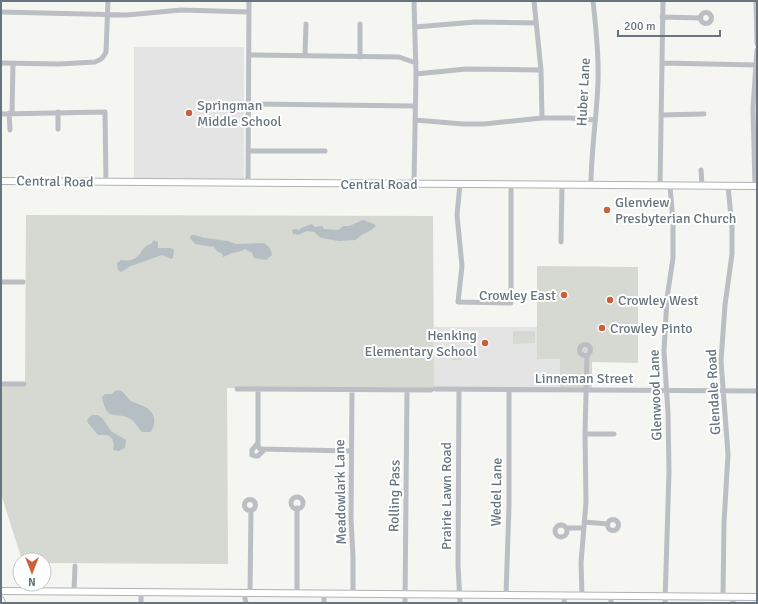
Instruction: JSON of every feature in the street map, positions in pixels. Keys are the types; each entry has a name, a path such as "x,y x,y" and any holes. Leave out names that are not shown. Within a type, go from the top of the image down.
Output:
{"main road":[{"name":"Central Road","path":"1,180 756,186"},
{"path":"1,591 582,595 665,600 723,596 733,600 757,597"}],"street":[{"path":"1,63 59,64 95,62 99,60 104,57 106,52 108,1"},
{"path":"248,183 249,1"},
{"path":"414,1 416,63 414,184"},
{"path":"534,1 541,70 542,118"},
{"name":"Huber Lane","path":"591,185 590,159 598,81 598,58 592,1"},
{"path":"660,186 663,1"},
{"path":"756,1 757,44"},
{"path":"1,12 108,15 146,14 180,10 249,12"},
{"path":"662,18 701,18"},
{"path":"415,27 475,22 536,23"},
{"path":"306,24 306,55"},
{"path":"360,24 360,57"},
{"path":"756,186 753,108 757,50"},
{"path":"249,55 399,57 416,63"},
{"path":"10,130 12,63"},
{"path":"662,63 756,65"},
{"path":"416,74 466,69 541,70"},
{"path":"248,104 415,106"},
{"path":"58,112 58,129"},
{"path":"1,114 105,112 106,182"},
{"path":"661,115 704,114"},
{"path":"415,120 440,123 484,124 542,118 595,120"},
{"path":"248,151 325,151"},
{"path":"701,170 702,186"},
{"path":"460,184 457,215 462,266 458,302 511,303 511,185"},
{"path":"561,242 562,185"},
{"name":"Glenwood Lane","path":"665,600 669,472 664,351 667,298 673,258 673,222 670,186"},
{"name":"Glendale Road","path":"723,596 724,523 728,454 721,361 725,305 732,254 732,227 728,186"},
{"path":"1,282 22,282"},
{"path":"582,595 581,563 586,483 585,434 587,355"},
{"path":"1,384 24,384"},
{"name":"Linneman Street","path":"237,389 757,391"},
{"path":"258,389 258,444 260,449 351,451"},
{"name":"Meadowlark Lane","path":"352,389 351,520 354,594"},
{"name":"Rolling Pass","path":"405,603 407,390"},
{"name":"Prairie Lawn Road","path":"459,390 458,565 460,603"},
{"name":"Wedel Lane","path":"506,595 509,506 509,390"},
{"path":"585,434 614,434"},
{"path":"258,444 252,450 252,454 258,456 264,450"},
{"path":"297,508 297,594"},
{"path":"246,603 250,511"},
{"path":"566,528 584,525 608,524"},
{"path":"74,592 75,566"},
{"path":"140,603 141,592"},
{"path":"324,594 324,603"},
{"path":"564,603 565,595"},
{"path":"611,596 611,603"}],"shaded area":[{"name":"Springman Middle School","path":"134,47 244,47 244,179 134,179"},
{"path":"26,215 433,216 434,388 227,388 228,564 52,563 52,552 19,552 1,494 1,386 25,385"},
{"path":"363,220 376,226 356,240 339,241 321,238 314,232 307,231 298,235 293,234 292,230 300,230 301,228 312,224 315,227 322,226 324,229 338,230 343,226 349,226"},
{"path":"191,235 228,241 236,244 264,243 270,248 272,255 266,260 254,258 252,253 245,249 223,257 222,253 218,252 214,247 195,244 190,238"},
{"path":"154,240 158,242 158,248 171,248 174,250 173,258 171,259 162,255 131,266 121,272 118,270 117,263 121,260 134,259"},
{"path":"537,266 638,267 638,363 592,362 592,388 560,388 560,359 537,359"},
{"name":"Henking Elementary School","path":"434,327 537,327 537,358 560,359 560,388 434,388"},
{"path":"513,331 535,331 535,343 513,344"},
{"path":"455,346 462,348 462,360 452,360 451,349"},
{"path":"120,390 131,401 142,405 150,411 154,417 154,424 151,432 142,432 132,420 127,417 113,415 107,411 102,397 105,394 112,394 115,391"},
{"path":"92,415 98,415 103,419 111,431 126,440 125,448 119,451 113,450 114,445 112,438 107,435 98,435 87,420"}],"place":[{"name":"Springman Middle School","path":"189,113"},
{"name":"Glenview Presbyterian Church","path":"607,210"},
{"name":"Crowley East","path":"564,295"},
{"name":"Crowley West","path":"610,300"},
{"name":"Crowley Pinto","path":"602,328"},
{"name":"Henking Elementary School","path":"485,343"}]}
